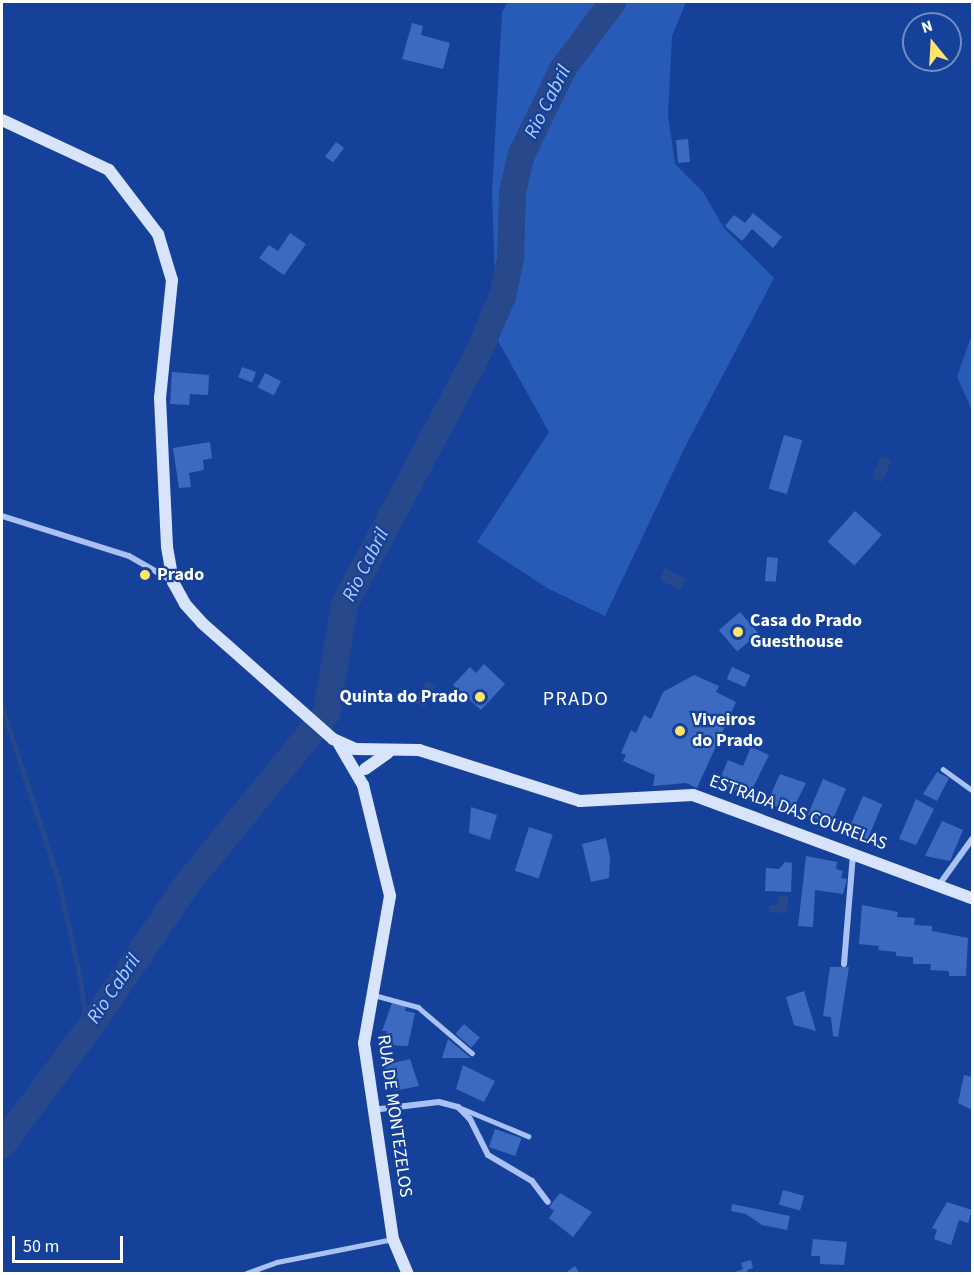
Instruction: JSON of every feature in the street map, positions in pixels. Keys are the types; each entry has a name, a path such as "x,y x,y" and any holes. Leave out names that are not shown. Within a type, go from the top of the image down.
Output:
{"main road":[{"path":"2,120 109,170 164,246 172,280 160,398 167,547 173,582 185,604 202,624 333,739 360,770"},
{"name":"ESTRADA DAS COURELAS","path":"333,739 361,750 425,751 580,801 693,795 853,852 972,898"},
{"path":"360,770 361,750"},
{"path":"360,770 375,759 397,750"},
{"name":"RUA DE MONTEZELOS","path":"360,770 390,896 370,995 364,1038 372,1110 393,1239 408,1274"}],"street":[{"path":"2,516 129,556 173,582"},
{"path":"939,885 972,838"},
{"path":"844,964 853,852"},
{"path":"372,1110 439,1102 458,1107 470,1119 488,1155 532,1181 548,1202"}],"lane":[{"path":"943,769 972,790"},
{"path":"370,995 418,1006 472,1053"},
{"path":"458,1107 528,1136"},
{"path":"244,1274 277,1262 393,1239"}],"shaded area":[{"path":"508,2 686,2 672,36 668,115 675,164 703,192 724,228 774,278 685,447 605,616 547,588 477,542 549,432 497,339 492,192 502,12"},
{"path":"972,334 972,410 957,377"},
{"path":"881,456 891,460 882,482 872,478"},
{"path":"665,568 690,581 689,583 685,581 680,590 660,580"},
{"path":"426,681 436,686 425,707 415,702"},
{"path":"778,896 788,896 787,913 769,912 770,905 777,905"}],"building":[{"path":"412,23 423,26 421,35 450,43 443,69 402,59"},
{"path":"688,139 690,162 678,163 676,140"},
{"path":"336,142 344,148 333,162 325,156"},
{"path":"753,213 782,237 773,248 752,229 742,241 725,226 734,215 745,223"},
{"path":"290,233 306,244 284,275 259,258 269,245 278,251"},
{"path":"242,367 256,372 252,382 238,377"},
{"path":"172,372 209,375 208,395 190,394 189,405 170,404"},
{"path":"265,373 281,381 274,395 258,387"},
{"path":"784,435 802,440 787,494 769,489"},
{"path":"210,442 212,458 203,460 204,470 189,473 191,487 179,488 173,448"},
{"path":"855,511 882,535 854,566 828,541"},
{"path":"767,557 778,558 776,582 765,581"},
{"path":"740,612 758,633 737,652 719,630"},
{"name":"Quinta do Prado","path":"484,664 505,684 481,710 453,685 470,667 476,673"},
{"path":"732,667 750,675 745,687 727,679"},
{"name":"Viveiros do Prado","path":"694,675 719,686 716,692 736,702 697,788 686,783 653,786 655,775 623,761 626,755 621,753 631,730 636,733 644,715 651,719 663,692"},
{"path":"751,747 769,755 748,798 719,781 728,760 743,766"},
{"path":"937,772 949,778 937,801 923,794"},
{"path":"780,774 806,783 792,811 767,803"},
{"path":"823,779 846,789 831,825 808,815"},
{"path":"863,796 882,804 866,842 847,834"},
{"path":"916,799 934,809 916,845 899,839"},
{"path":"471,807 497,815 490,840 469,833"},
{"path":"942,821 963,830 950,861 925,856"},
{"path":"529,827 553,835 539,878 515,871"},
{"path":"606,838 610,858 609,878 591,882 582,844"},
{"path":"806,856 837,862 836,869 843,871 841,878 847,879 843,894 815,890 813,927 798,926"},
{"path":"785,862 792,863 791,892 765,891 766,868 779,869"},
{"path":"862,905 898,912 897,917 915,918 914,925 932,926 932,931 968,938 966,976 949,976 949,971 930,970 931,964 913,964 913,957 896,956 896,952 878,950 879,946 859,944"},
{"path":"830,967 849,967 838,1037 833,1036 831,1017 823,1016"},
{"path":"804,991 816,1031 794,1025 786,997"},
{"path":"392,1003 406,1006 405,1011 415,1013 408,1046 384,1045 387,1031 382,1031"},
{"path":"464,1024 480,1038 471,1048 455,1034"},
{"path":"448,1039 471,1058 442,1058"},
{"path":"410,1059 419,1086 394,1091 393,1087 386,1088 385,1065"},
{"path":"463,1065 495,1081 484,1102 456,1089"},
{"path":"964,1075 972,1077 972,1110 958,1103"},
{"path":"495,1129 521,1138 515,1156 489,1147"},
{"path":"783,1190 804,1196 800,1210 779,1204"},
{"path":"560,1193 592,1212 573,1237 549,1218 554,1211 549,1207"},
{"path":"947,1202 972,1210 968,1223 959,1220 951,1245 934,1239 937,1230 932,1228"},
{"path":"732,1204 790,1216 787,1230 762,1225 746,1214 731,1211"},
{"path":"813,1239 847,1242 844,1265 820,1264 820,1256 811,1256"},
{"path":"751,1260 753,1268 747,1270 748,1274 730,1274 743,1269 741,1263"},
{"path":"575,1266 580,1274 564,1274"}],"waterway":[{"name":"Rio Cabril","path":"2,1144 97,1016 186,884 326,713 344,604 476,356 502,296 510,257 512,192 521,154 562,69 612,2"},
{"path":"2,706 58,877 81,981 87,1028"}],"place":[{"name":"Prado","path":"145,575"},
{"name":"Casa do Prado Guesthouse","path":"738,632"},
{"name":"Quinta do Prado","path":"480,697"},
{"name":"Viveiros do Prado","path":"680,731"}],"district":[{"name":"PRADO","path":"576,699"}]}
